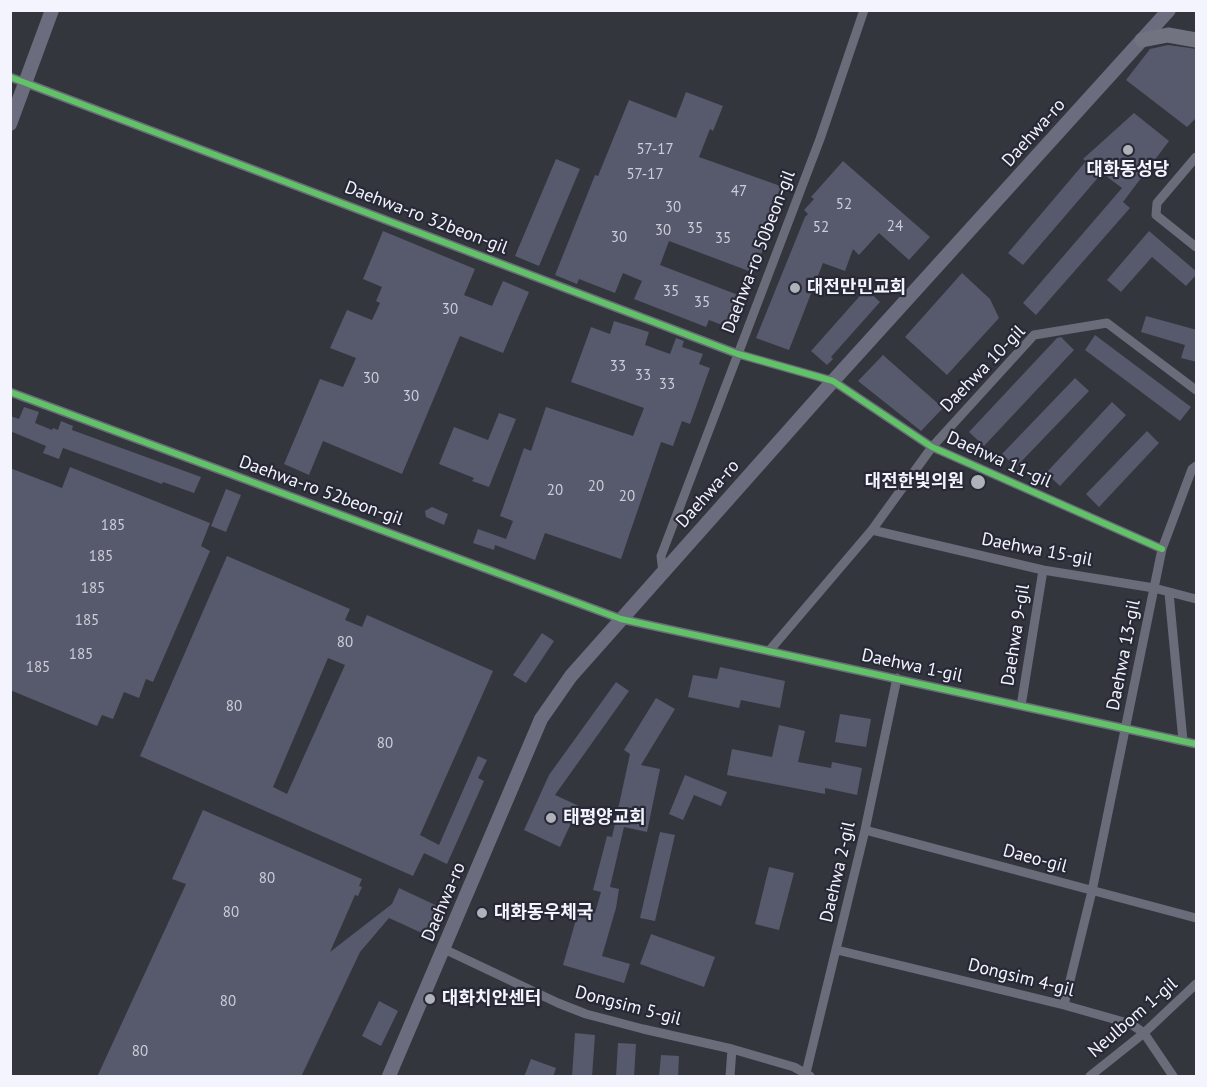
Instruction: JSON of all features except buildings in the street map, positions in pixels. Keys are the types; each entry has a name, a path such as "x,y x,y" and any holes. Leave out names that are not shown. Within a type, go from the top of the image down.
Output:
{"main road":[{"path":"10,124 52,10"},
{"name":"Daehwa-ro","path":"389,1077 541,719 571,676 833,381 1169,10"},
{"path":"1142,40 1168,35 1197,40"}],"street":[{"name":"Daehwa-ro 50beon-gil","path":"663,572 661,556 820,139 864,10"},
{"name":"Daehwa-ro 32beon-gil","path":"10,77 738,354 833,381"},
{"path":"1197,157 1157,203 1156,215 1197,247"},
{"name":"Daehwa 10-gil","path":"769,651 872,530 932,447 1034,335 1107,324 1197,390"},
{"name":"Daehwa 11-gil","path":"833,381 932,447 1162,549"},
{"name":"Daehwa-ro 52beon-gil","path":"10,392 621,620"},
{"name":"Daehwa 13-gil","path":"1064,1005 1092,891 1162,549 1192,470 1197,466"},
{"name":"Daehwa 15-gil","path":"872,530 1043,570 1154,588 1197,599"},
{"name":"Daehwa 9-gil","path":"1021,706 1043,570"},
{"path":"1169,592 1183,741"},
{"name":"Daehwa 1-gil","path":"621,620 1197,744"},
{"name":"Daehwa 2-gil","path":"808,1075 865,830 897,678"},
{"name":"Daeo-gil","path":"865,830 1197,918"},
{"name":"Dongsim 5-gil","path":"444,949 586,1014 732,1049 794,1067 808,1075"},
{"name":"Dongsim 4-gil","path":"837,950 1064,1005 1131,1024 1144,1033"},
{"name":"Neulbom 1-gil","path":"1090,1077 1144,1033 1197,984"},
{"path":"1144,1033 1173,1077"},
{"path":"730,1077 732,1049"}],"cycle path":[{"path":"10,77 738,354 833,381 932,447 1162,549"},
{"path":"10,392 621,619 1196,744"}],"place":[{"name":"대화동성당","path":"1128,150"},
{"name":"대전만민교회","path":"795,288"},
{"name":"대전한빛의원","path":"978,482"},
{"name":"태평양교회","path":"551,818"},
{"name":"대화동우체국","path":"482,913"},
{"name":"대화치안센터","path":"430,999"}]}
